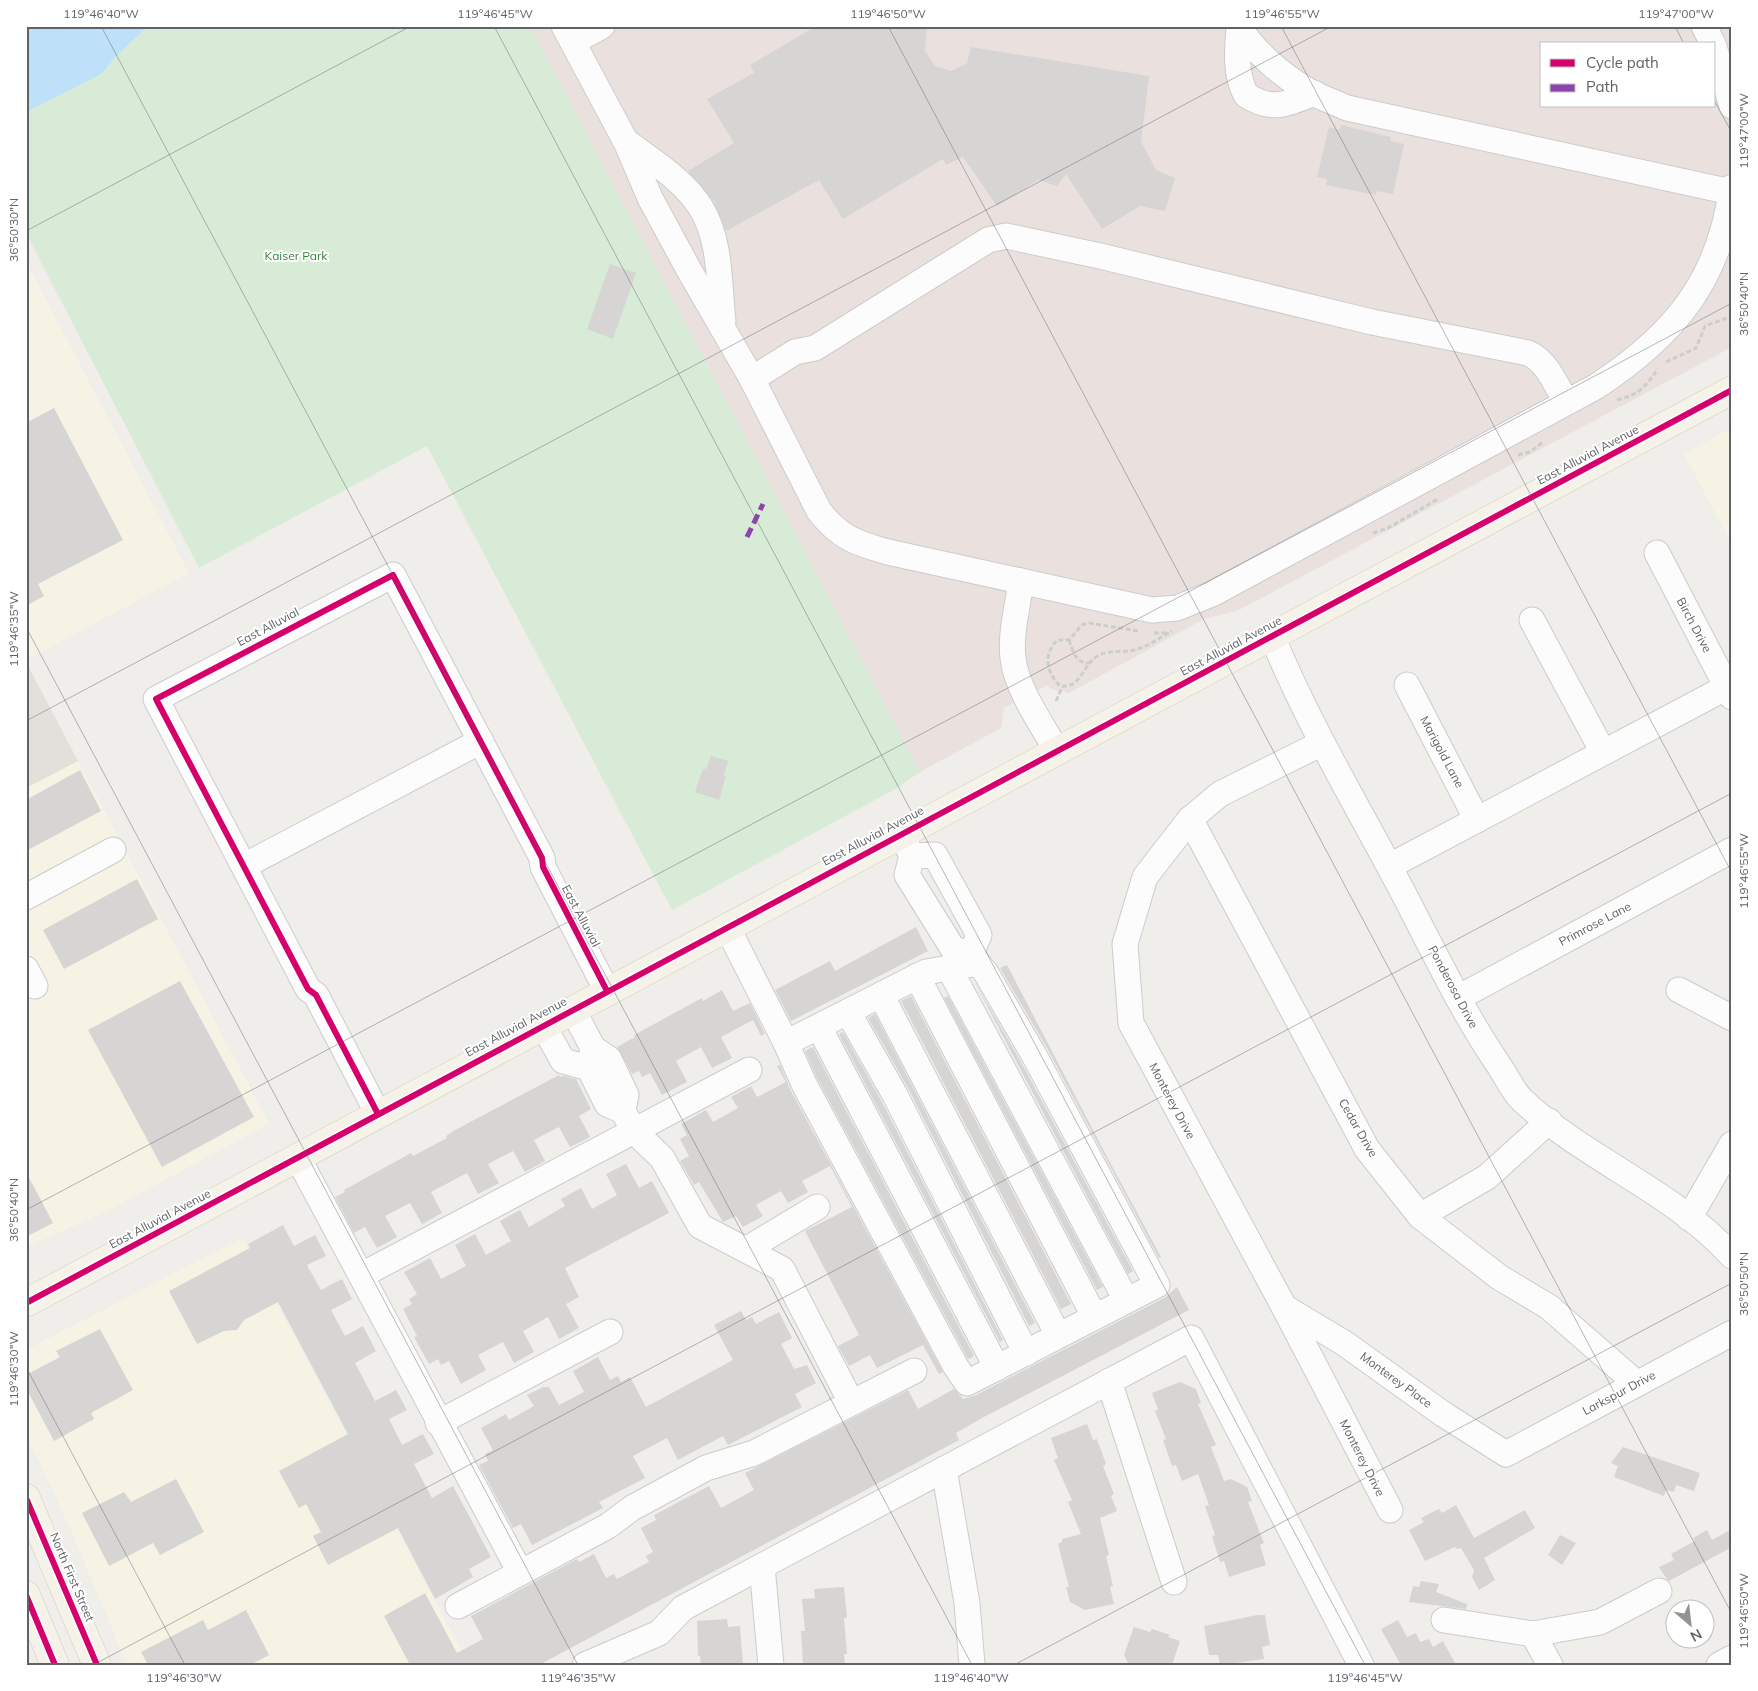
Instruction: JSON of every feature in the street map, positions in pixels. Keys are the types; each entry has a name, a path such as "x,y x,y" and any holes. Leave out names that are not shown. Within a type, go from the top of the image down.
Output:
{"main road":[{"name":"East Alluvial Avenue","path":"26,1303 727,927 907,845 1057,751 1732,390"},
{"name":"North First Street","path":"26,1498 97,1665"},
{"path":"26,1595 55,1665"}],"street":[{"path":"602,26 568,34 625,140 650,198 689,270 724,328 820,510 840,534 856,543 888,552 1152,610 1177,608 1212,594 1597,386 1643,354 1679,318 1692,300 1717,249 1732,187"},
{"path":"1704,26 1712,42"},
{"path":"1239,27 1236,52 1239,76 1246,95 1272,106 1286,104 1314,93"},
{"path":"1239,27 1252,45 1274,66 1314,93 1347,108 1731,192"},
{"path":"1716,52 1732,106"},
{"path":"625,140 674,177 701,208 709,224 715,251 724,328"},
{"path":"755,385 802,363 815,348 988,240 1006,236 1100,256 1153,271 1372,322 1536,356 1560,405"},
{"name":"Birch Drive","path":"1657,553 1729,692"},
{"name":"East Alluvial","path":"378,1114 316,995 308,989 156,699 392,575 542,858 543,867 607,991"},
{"path":"1021,581 1012,645 1013,660 1020,681 1057,751"},
{"path":"1532,620 1603,752"},
{"name":"Ponderosa Drive","path":"1272,636 1322,743 1390,866 1458,998 1487,1049 1521,1099 1572,1140 1675,1206 1718,1241 1732,1256"},
{"name":"Marigold Lane","path":"1407,685 1477,820"},
{"path":"1390,866 1603,752 1729,692"},
{"path":"244,866 481,741"},
{"name":"Monterey Drive","path":"1322,743 1220,794 1190,820 1145,877 1125,944 1131,1023 1284,1307 1390,1510"},
{"name":"Cedar Drive","path":"1190,820 1368,1149 1420,1216 1499,1277 1549,1307 1636,1383"},
{"path":"727,927 786,1043 804,1084 956,1367 967,1384 1094,1316 1157,1285 1034,1055 975,958 953,950 907,874 907,845 935,856 979,936 975,958"},
{"path":"26,897 113,850"},
{"name":"Primrose Lane","path":"1458,998 1732,850"},
{"path":"926,906 953,888"},
{"path":"786,1043 917,976 926,972 949,968 975,958"},
{"path":"949,968 1126,1300"},
{"path":"917,976 1094,1316"},
{"path":"1680,990 1732,1018"},
{"path":"881,995 1058,1336"},
{"path":"573,1010 591,1058"},
{"path":"848,1012 894,1095 1026,1353"},
{"path":"543,1025 563,1061 591,1058 609,1059 626,1095 629,1121 662,1158 700,1226 782,1269 852,1402"},
{"path":"819,1027 997,1368"},
{"path":"362,1276 629,1121 749,1070"},
{"path":"1420,1216 1487,1177 1549,1121"},
{"path":"1690,1218 1732,1144"},
{"path":"298,1158 438,1423 520,1572"},
{"path":"747,1249 817,1207"},
{"name":"Monterey Place","path":"1284,1307 1344,1343 1443,1414 1506,1454"},
{"path":"438,1423 610,1332"},
{"name":"Larkspur Drive","path":"1506,1454 1732,1333"},
{"path":"585,1665 659,1633 683,1608 1191,1338 1361,1665"},
{"path":"458,1606 608,1526 632,1508 706,1468 754,1453 914,1371"},
{"path":"1109,1381 1174,1582"},
{"path":"944,1469 966,1602 972,1665"},
{"path":"762,1566 771,1665"},
{"path":"1444,1620 1533,1634 1600,1622 1659,1591"},
{"path":"1533,1634 1550,1665"},
{"path":"1719,1665 1732,1658"}],"path":[{"path":"1062,687 1053,679 1047,663 1052,645 1057,640 1069,640 1082,625 1089,623 1117,629 1144,631"},
{"path":"1062,687 1075,684 1090,663 1099,655 1109,652 1135,650 1167,634 1152,633"},
{"path":"1069,640 1073,654 1078,660 1090,663"},
{"path":"1056,701 1062,687"}],"shaded area":[{"path":"530,26 1732,26 1732,347 1237,611 1204,619 1069,693 1051,689 1048,685 1004,708 1001,728 920,772"},
{"path":"26,261 189,573 26,660"},
{"path":"1732,428 1732,545 1684,454"},
{"path":"26,662 78,761 26,788"},
{"path":"78,761 269,1124 107,1211 26,1247 26,788"},
{"path":"242,1238 469,1665 127,1665 71,1530 26,1433 26,1350"}],"green space":[{"name":"Kaiser Park","path":"26,26 530,26 920,772 897,788 672,910 427,446 199,568 26,233"}],"water":[{"path":"26,26 148,26 122,50 101,74 26,112"}],"building":[{"path":"816,26 927,26 925,51 935,66 951,71 967,63 971,47 1149,76 1141,142 1156,170 1175,178 1165,211 1140,206 1102,229 1066,174 1057,186 1038,180 997,206 963,157 946,165 943,159 843,219 819,180 726,231 713,200 688,171 734,143 707,99 754,73 750,65"},
{"path":"1341,125 1391,137 1390,141 1404,144 1393,194 1377,191 1376,195 1326,185 1327,179 1317,177 1329,127 1340,130"},
{"path":"610,264 636,273 613,339 587,329"},
{"path":"54,408 123,540 38,584 44,596 26,606 26,423"},
{"path":"711,756 728,761 719,800 695,792 703,769 706,769"},
{"path":"80,770 101,811 26,851 26,800"},
{"path":"137,879 158,919 64,969 43,930"},
{"path":"916,927 928,951 791,1021 775,990 830,961 835,971"},
{"path":"1007,965 1161,1257 1159,1258 1047,1048 1000,968"},
{"path":"180,981 254,1117 162,1167 88,1030"},
{"path":"974,981 1021,1062 1133,1271 1128,1274"},
{"path":"722,990 733,1011 750,1003 765,1034 761,1036 753,1020 721,1037 732,1058 712,1068 701,1047 676,1061 687,1082 662,1095 650,1073 642,1077 639,1071 632,1074 617,1047 635,1037 634,1035 702,998 703,1001"},
{"path":"911,996 1071,1304 1061,1309 901,1001"},
{"path":"948,996 1103,1287 1097,1290 944,998"},
{"path":"875,1014 1035,1323 1029,1326 908,1088 868,1018"},
{"path":"843,1032 882,1102 1003,1340 1000,1342 839,1034"},
{"path":"813,1047 974,1356 968,1359 817,1078 805,1051"},
{"path":"780,1065 791,1091 943,1372 939,1374 923,1345 877,1368 870,1355 849,1366 840,1350 838,1346 859,1335 805,1231 852,1207 830,1166 802,1181 808,1192 788,1203 781,1191 756,1205 763,1216 743,1227 736,1216 723,1222 699,1182 694,1185 680,1161 689,1156 680,1139 687,1135 681,1124 706,1110 713,1122 738,1108 731,1097 751,1086 757,1097 786,1082 777,1066"},
{"path":"559,1075 560,1077 576,1079 591,1109 579,1116 590,1137 570,1147 559,1127 534,1140 545,1161 525,1172 513,1151 488,1164 499,1183 478,1194 467,1173 431,1192 442,1213 422,1224 410,1203 385,1216 397,1237 377,1248 365,1227 354,1233 335,1197 345,1192 344,1190 411,1153 413,1156 447,1138 446,1136 457,1129"},
{"path":"626,1164 639,1188 652,1181 669,1213 565,1268 579,1297 566,1304 579,1328 559,1339 548,1317 523,1331 534,1352 514,1363 503,1342 478,1355 486,1370 461,1384 449,1361 441,1365 438,1359 429,1364 414,1337 417,1336 403,1309 412,1304 409,1299 417,1294 404,1272 430,1258 441,1279 466,1266 455,1245 475,1234 486,1255 511,1241 500,1221 520,1210 529,1227 565,1206 561,1199 581,1188 592,1209 617,1195 606,1174"},
{"path":"26,1172 53,1223 26,1237"},
{"path":"283,1225 294,1246 315,1235 326,1256 307,1265 321,1290 342,1279 352,1299 331,1310 345,1336 363,1326 376,1351 355,1363 375,1401 396,1390 407,1410 389,1419 402,1445 423,1434 434,1454 414,1464 432,1498 453,1486 491,1557 469,1569 473,1577 435,1599 398,1528 328,1565 313,1536 321,1532 306,1504 299,1508 279,1471 348,1434 278,1302 244,1320 237,1330 224,1331 197,1344 169,1291 250,1248 248,1244"},
{"path":"1177,1287 1189,1310 982,1418 956,1433 959,1440 539,1665 410,1665 384,1616 425,1593 457,1653 483,1639 471,1616 577,1559 579,1562 594,1554 606,1578 614,1574 617,1579 649,1562 646,1556 653,1552 641,1528 656,1520 654,1515 709,1486 721,1508 754,1490 745,1473 908,1390 918,1409 954,1389 963,1399 974,1396 1164,1298"},
{"path":"741,1311 746,1320 752,1317 756,1324 779,1312 792,1338 781,1344 794,1369 807,1365 816,1383 795,1394 802,1407 728,1445 723,1436 678,1460 667,1438 633,1456 645,1478 599,1502 603,1508 532,1545 521,1524 513,1528 479,1465 488,1461 485,1454 493,1450 481,1428 506,1414 509,1420 534,1406 527,1395 543,1387 549,1387 559,1405 584,1392 573,1371 598,1357 610,1380 618,1376 621,1382 630,1377 646,1407 733,1360 714,1325"},
{"path":"100,1329 133,1390 91,1413 94,1419 54,1441 26,1388 26,1375 60,1357 56,1351"},
{"path":"1180,1382 1196,1389 1201,1403 1198,1404 1216,1445 1211,1447 1224,1481 1231,1479 1247,1487 1252,1501 1248,1502 1264,1543 1260,1545 1266,1565 1229,1577 1224,1561 1220,1562 1212,1536 1215,1535 1205,1506 1209,1505 1198,1474 1182,1481 1176,1465 1172,1466 1163,1440 1166,1439 1155,1411 1158,1409 1152,1393"},
{"path":"1087,1424 1093,1440 1097,1439 1106,1464 1103,1466 1114,1494 1111,1496 1117,1511 1100,1518 1109,1555 1106,1556 1113,1586 1110,1587 1114,1604 1085,1610 1070,1602 1066,1587 1069,1587 1058,1544 1062,1542 1062,1539 1081,1534 1068,1502 1072,1500 1054,1460 1058,1458 1051,1438"},
{"path":"1623,1447 1700,1473 1694,1491 1676,1485 1674,1492 1666,1490 1664,1496 1614,1477 1618,1466 1611,1463"},
{"path":"176,1479 204,1532 160,1555 153,1543 109,1566 82,1513 124,1492 131,1502"},
{"path":"1456,1505 1474,1538 1525,1510 1535,1528 1484,1558 1495,1580 1479,1590 1472,1577 1474,1570 1461,1548 1456,1549 1455,1547 1425,1561 1409,1530 1424,1522 1421,1518 1439,1509 1442,1513"},
{"path":"1732,1529 1732,1547 1669,1581 1659,1567 1674,1560 1671,1554 1695,1541 1693,1538 1707,1530 1712,1540"},
{"path":"1560,1535 1576,1543 1562,1565 1548,1555"},
{"path":"1421,1581 1439,1584 1436,1592 1467,1604 1466,1609 1409,1602 1413,1586 1419,1587"},
{"path":"844,1587 847,1618 844,1618 847,1654 844,1654 845,1665 803,1665 801,1631 805,1631 802,1599 815,1598 814,1589"},
{"path":"246,1610 269,1655 250,1665 148,1665 141,1652 203,1620 208,1630"},
{"path":"1265,1615 1270,1645 1262,1647 1264,1659 1220,1665 1218,1655 1209,1655 1204,1626"},
{"path":"727,1619 728,1627 740,1626 743,1665 701,1665 700,1656 698,1656 697,1621"},
{"path":"1398,1620 1407,1637 1416,1633 1420,1642 1429,1639 1433,1647 1443,1641 1456,1665 1401,1665 1381,1629"},
{"path":"1134,1627 1150,1632 1152,1629 1170,1635 1168,1637 1180,1641 1172,1665 1129,1665 1124,1655"}],"marked path":[{"path":"747,537 763,504"}],"cycle path":[{"path":"26,1303 1732,390"},
{"path":"378,1114 316,995 308,989 156,699 393,575 542,858 543,867 607,991"},
{"path":"26,1498 97,1665"},
{"path":"26,1595 55,1665"}]}
